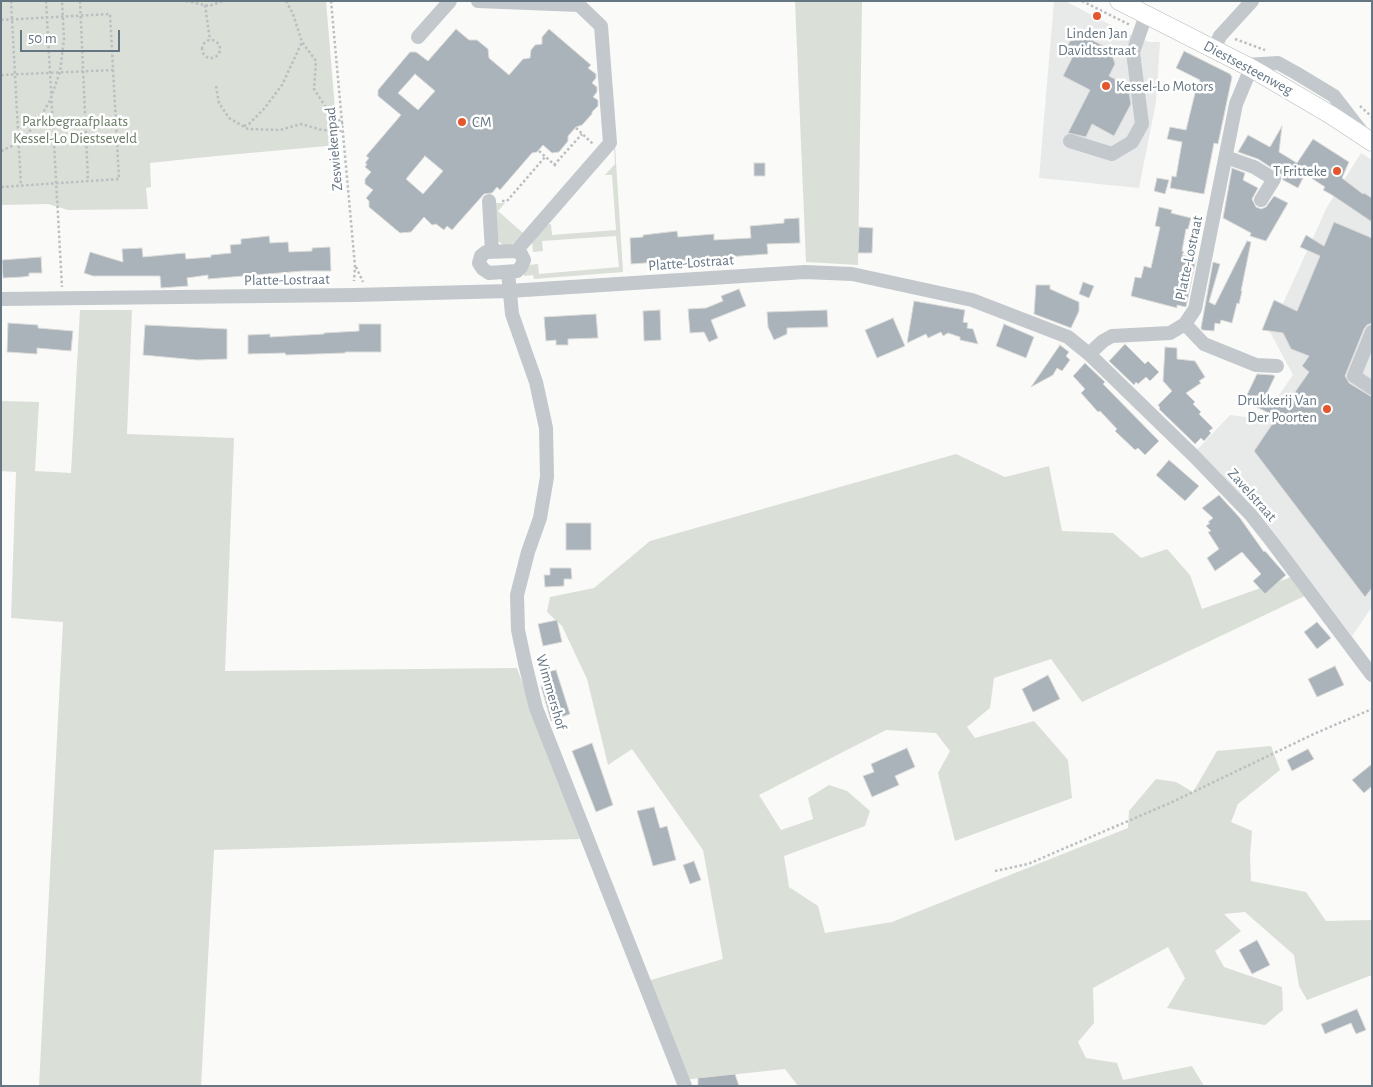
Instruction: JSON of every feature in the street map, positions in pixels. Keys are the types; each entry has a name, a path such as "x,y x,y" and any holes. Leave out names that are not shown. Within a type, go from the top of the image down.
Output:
{"main road":[{"name":"Diestsesteenweg","path":"1119,1 1249,66 1331,114 1369,140"}],"street":[{"path":"418,37 450,1"},
{"path":"478,1 580,5 602,26 610,143 516,251"},
{"path":"1214,49 1220,36 1252,1"},
{"path":"1070,141 1112,154 1132,142 1142,124 1133,52 1146,15"},
{"name":"Platte-Lostraat","path":"1,300 509,291 805,272 852,274 972,300 1068,337 1089,354 1112,336 1170,333 1185,324 1195,309 1236,104 1249,66"},
{"path":"1226,157 1254,167 1274,179 1261,200"},
{"path":"489,202 492,252"},
{"path":"516,251 521,254 524,260 521,268 517,271 489,273 479,263 480,256 486,252 516,251"},
{"name":"Wimmershof","path":"508,272 512,314 536,382 546,428 547,477 540,518 528,552 517,595 518,630 525,664 536,708 684,1086"},
{"path":"1185,324 1204,344 1256,365 1277,366"},
{"path":"1372,332 1354,376 1372,388"},
{"name":"Zavelstraat","path":"1089,354 1194,456 1251,515 1372,675"}],"path":[{"path":"11,1 21,186"},
{"path":"46,1 48,72 63,299"},
{"path":"1,151 18,142 38,122 50,100 60,72 64,39 62,1"},
{"path":"80,1 88,181"},
{"path":"186,1 209,6 221,2"},
{"path":"286,1 293,14 302,42 316,61 314,89 327,109 343,124"},
{"name":"Zeswiekenpad","path":"331,1 355,266 354,295"},
{"path":"205,5 210,40"},
{"path":"1,20 110,14 119,179 1,187"},
{"path":"210,40 216,42 219,47 219,52 212,58 206,57 202,50 205,42 210,40"},
{"path":"243,126 249,124 263,110 282,85 302,42"},
{"path":"1,75 113,70"},
{"path":"216,86 218,103 229,118 248,129 280,130 301,124 322,130 344,131"},
{"path":"576,128 602,152"},
{"path":"554,165 582,134"},
{"path":"539,151 557,168"},
{"path":"507,201 545,157"},
{"path":"355,266 365,286"},
{"path":"995,871 1028,864 1126,822 1316,733 1372,709"}],"shaded area":[{"path":"1054,1 1065,1 1126,33 1149,42 1160,42 1156,102 1139,188 1039,178"},
{"name":"Drukkerij Van Der Poorten","path":"1361,153 1372,160 1372,607 1352,636 1258,511 1196,451 1230,415 1262,419 1293,375 1270,332 1327,207"}],"green space":[{"name":"Parkbegraafplaats Kessel-Lo Diestseveld","path":"1,1 326,1 338,145 150,163 151,187 146,188 148,209 68,210 48,204 1,205"},
{"path":"795,1 862,1 858,265 806,262"},
{"path":"615,146 623,272 534,279 533,275 524,276 524,270 528,265 538,264 539,274 619,267 616,236 542,241 543,251 533,252 532,241 547,225 551,224 552,235 616,230 612,175 605,175 615,164"},
{"path":"495,203 505,203 498,211 523,233 511,245 503,245 497,240"},
{"path":"80,310 132,310 127,434 234,438 225,671 517,668 580,839 214,850 201,1086 39,1086 63,622 11,618 16,472 1,471 1,401 39,402 35,471 71,473"},
{"path":"956,454 1005,477 1049,466 1062,531 1113,533 1141,558 1167,549 1190,575 1202,609 1297,575 1311,593 1082,702 1051,659 994,678 990,708 967,727 975,738 1034,721 1068,760 1072,798 955,841 938,773 950,751 936,733 886,730 759,795 781,830 813,819 808,798 829,785 847,791 870,811 865,826 784,856 789,887 818,906 825,933 892,922 1128,828 1129,811 1156,779 1176,782 1193,792 1217,751 1271,746 1280,770 1238,804 1231,822 1252,831 1251,881 1306,892 1326,921 1372,920 1372,975 1307,1000 1299,986 1294,955 1245,912 1224,914 1241,931 1215,951 1224,967 1282,987 1283,1010 1265,1025 1167,1008 1185,978 1168,947 1093,988 1094,1023 1078,1042 1086,1058 1117,1063 1123,1080 1192,1066 1204,1086 798,1086 785,1069 682,1080 644,982 723,959 703,850 632,749 608,765 587,679 562,626 547,612 550,597 594,588 650,541"}],"building":[{"path":"456,29 469,40 477,40 488,49 489,58 509,75 523,59 530,58 531,50 535,45 542,44 542,37 549,29 591,65 588,68 596,74 596,78 592,83 597,87 597,92 593,97 598,100 598,106 582,125 576,127 568,136 568,141 559,152 552,153 543,145 537,152 532,153 500,190 497,187 492,193 484,194 452,230 447,226 444,230 436,224 432,225 424,217 411,232 400,233 369,207 369,201 366,198 373,190 365,184 365,179 371,172 365,167 367,164 365,163 369,158 366,156 401,115 378,96 378,90 410,52 416,52 428,61","holes":["415,74 435,91 418,110 398,93","425,156 443,171 423,194 406,179"]},
{"name":"Kessel-Lo Motors","path":"1084,36 1111,50 1115,64 1109,76 1128,86 1131,104 1114,136 1092,124 1086,137 1068,133 1090,90 1063,76 1072,58 1063,54 1070,41"},
{"path":"1184,51 1230,74 1232,77 1218,144 1214,143 1204,194 1170,188 1172,176 1176,177 1182,142 1167,139 1170,127 1186,130 1200,80 1176,68"},
{"path":"1282,126 1279,152 1297,163 1313,139 1349,162 1342,178 1363,194 1372,198 1372,222 1323,190 1325,187 1305,174 1298,188 1283,180 1282,175 1258,159 1238,152 1248,135 1270,147"},
{"path":"754,163 765,163 765,176 754,176"},
{"path":"1232,168 1245,173 1243,180 1258,188 1252,199 1256,207 1261,209 1266,207 1274,196 1288,203 1266,241 1250,236 1251,233 1223,218"},
{"path":"1157,178 1169,180 1165,194 1154,191"},
{"path":"1159,207 1172,210 1171,213 1191,218 1188,229 1186,229 1182,251 1184,252 1182,255 1196,259 1186,307 1177,305 1177,308 1131,296 1135,277 1141,278 1144,266 1151,268 1160,227 1155,226"},
{"path":"799,218 800,243 767,244 768,254 631,264 630,238 677,231 678,237 714,234 714,240 751,238 750,226 784,223 784,219"},
{"name":"Drukkerij Van Der Poorten","path":"1334,222 1372,238 1372,323 1364,329 1345,376 1349,383 1372,397 1372,588 1365,597 1254,451 1277,417 1244,401 1257,374 1273,375 1275,376 1266,395 1286,405 1309,372 1302,366 1309,356 1291,349 1283,333 1262,330 1274,300 1297,311 1320,256 1300,247 1306,235 1324,246"},
{"path":"859,227 873,228 872,253 858,253"},
{"path":"269,236 270,243 288,242 289,252 312,251 312,248 330,247 331,271 303,271 208,279 208,275 187,278 188,286 161,288 160,276 93,276 84,273 90,252 123,262 122,249 142,248 143,257 185,253 186,259 211,257 211,255 231,253 230,245 241,244 241,239"},
{"path":"1247,241 1251,242 1239,304 1237,303 1232,323 1221,320 1220,324 1215,323 1214,331 1202,330 1213,262 1220,264 1209,302 1215,305"},
{"path":"41,257 42,273 29,273 29,276 3,278 2,260"},
{"path":"1083,282 1094,286 1089,298 1079,294"},
{"path":"1036,285 1050,285 1050,289 1079,302 1079,311 1071,328 1034,314"},
{"path":"739,289 746,306 711,320 718,338 709,342 704,332 690,333 688,309 706,308 723,301 721,296"},
{"path":"914,301 965,310 963,322 968,323 967,328 973,329 978,344 960,340 960,337 948,333 943,336 941,332 928,338 926,334 907,343"},
{"path":"660,310 661,340 644,341 643,311"},
{"path":"827,310 828,327 787,328 787,334 774,340 768,327 767,312"},
{"path":"596,314 598,338 568,339 568,345 556,345 556,340 546,341 544,317"},
{"path":"893,318 905,346 877,358 865,330"},
{"path":"8,323 38,325 38,328 73,331 71,351 37,348 37,354 7,352"},
{"path":"359,324 381,324 381,352 286,355 285,353 248,354 248,335 270,334 270,337 359,331"},
{"path":"1004,324 1034,337 1026,358 996,346"},
{"path":"145,325 227,329 227,359 197,360 143,355"},
{"path":"1125,344 1145,364 1148,361 1159,372 1150,381 1146,377 1134,385 1109,361"},
{"path":"1060,345 1069,352 1066,356 1070,360 1062,371 1057,368 1053,375 1031,387"},
{"path":"1165,347 1177,348 1177,359 1195,361 1205,377 1199,381 1201,383 1186,393 1195,402 1193,404 1201,412 1199,414 1213,428 1209,431 1211,433 1204,441 1201,438 1195,444 1159,409 1158,405 1172,391 1163,381"},
{"path":"1085,363 1159,441 1145,455 1138,448 1135,450 1115,431 1117,429 1081,393 1085,389 1073,376"},
{"path":"1169,460 1199,486 1185,501 1156,475"},
{"path":"1219,495 1240,518 1264,552 1286,575 1265,594 1253,581 1261,574 1242,552 1215,571 1207,558 1219,549 1208,532 1211,531 1206,526 1213,518 1202,508"},
{"path":"566,523 591,523 591,550 566,550"},
{"path":"550,568 571,568 572,579 564,579 564,586 545,587 544,575 550,575"},
{"path":"557,620 562,642 543,646 538,624"},
{"path":"1317,622 1331,638 1317,649 1304,632"},
{"path":"1335,666 1344,685 1317,697 1308,679"},
{"path":"556,670 570,714 551,721 541,686 544,685 542,677 547,675 547,672"},
{"path":"1048,675 1060,699 1033,712 1022,689"},
{"path":"592,743 613,805 596,812 572,751"},
{"path":"907,748 915,767 895,776 899,785 872,797 863,776 874,772 871,764"},
{"path":"1308,749 1314,759 1292,771 1287,760"},
{"path":"1372,764 1372,786 1364,793 1352,780"},
{"path":"654,807 660,828 667,826 676,860 653,866 637,811"},
{"path":"694,861 701,880 690,884 683,865"},
{"path":"1257,940 1270,965 1252,974 1239,950"},
{"path":"1357,1009 1366,1030 1356,1034 1351,1023 1325,1034 1321,1024"},
{"path":"735,1074 739,1086 698,1086 698,1078"}],"place":[{"name":"Linden Jan Davidtsstraat","path":"1097,16"},
{"name":"Kessel-Lo Motors","path":"1106,86"},
{"name":"CM","path":"462,122"},
{"name":"T Fritteke","path":"1337,171"},
{"name":"Drukkerij Van Der Poorten","path":"1327,409"}]}
